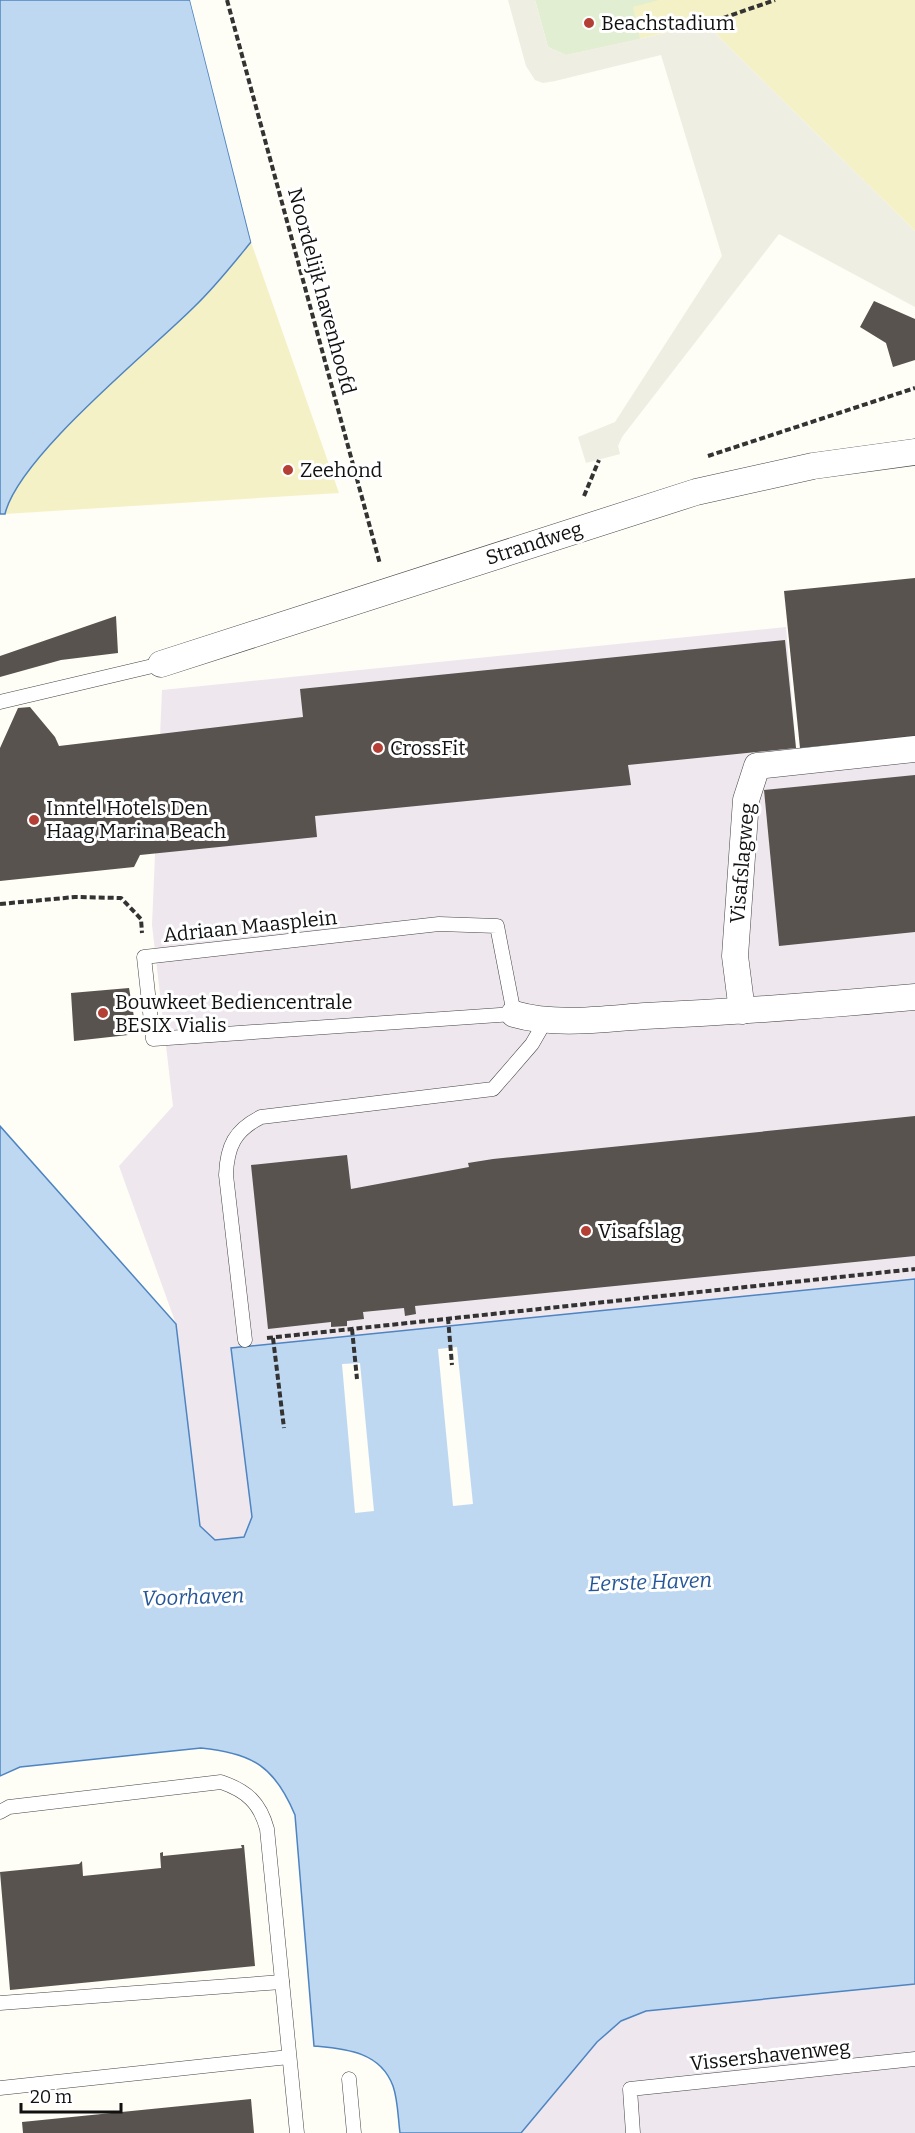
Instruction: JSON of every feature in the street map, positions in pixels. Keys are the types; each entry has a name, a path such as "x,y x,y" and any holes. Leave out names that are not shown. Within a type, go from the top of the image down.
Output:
{"street":[{"name":"Strandweg","path":"161,664 696,492 813,466 915,452"},
{"name":"Visafslagweg","path":"742,1011 735,956 746,800 757,766 915,749"},
{"path":"514,1014 530,1018 577,1020 742,1011 915,997"}],"lane":[{"path":"0,702 161,664"},
{"name":"Adriaan Maasplein","path":"439,924 497,926 514,1014 153,1039 144,957 439,924"},
{"path":"245,1340 226,1175 227,1157 232,1140 245,1125 261,1118 493,1089 532,1044 548,1018"},
{"path":"0,1812 9,1807 221,1782 237,1788 252,1798 262,1812 267,1829 297,2133"},
{"path":"0,2003 282,1982"},
{"path":"0,2088 290,2057"},
{"name":"Vissershavenweg","path":"633,2133 630,2089 915,2059"},
{"path":"349,2079 354,2133"}],"path":[{"name":"Noordelijk havenhoofd","path":"227,0 388,590"},
{"path":"706,24 775,0"},
{"name":"Strandweg","path":"583,496 599,460"},
{"path":"0,904 75,897 121,898 141,919 144,957"},
{"path":"245,1340 915,1269"},
{"path":"448,1318 452,1365"},
{"path":"352,1329 357,1379"},
{"path":"273,1338 284,1428"}],"shaded area":[{"path":"508,0 535,0 548,47 566,55 706,24 915,231 915,307 779,234 622,437 618,446 620,454 586,463 578,437 615,422 722,256 661,55 543,83 535,80 526,66"},
{"path":"786,627 796,748 915,736 915,1279 231,1348 252,1517 245,1537 215,1540 200,1526 176,1324 119,1166 173,1106 152,925 162,690"},
{"path":"915,1984 915,2133 521,2133 597,2042 621,2021 646,2011"}],"sand":[{"path":"535,0 915,0 915,231 706,24 566,55"},
{"path":"251,242 339,493 5,514 15,491 59,435 202,299"}],"green space":[{"name":"Beachstadium","path":"535,0 659,0 633,7 640,39 566,55 548,47"}],"water":[{"path":"0,0 190,0 251,242 202,299 59,435 15,491 5,514 0,514"},
{"path":"0,1126 176,1324 200,1526 215,1540 244,1537 252,1517 231,1348 915,1279 915,1984 646,2011 621,2021 597,2042 521,2133 400,2133 395,2091 380,2065 360,2054 314,2046 295,1815 279,1785 260,1765 235,1754 201,1748 20,1767 0,1776"}],"pier":[{"path":"190,0 193,0 254,241 252,245"},
{"path":"457,1347 473,1504 453,1506 438,1349"},
{"path":"360,1363 374,1511 355,1513 342,1364"}],"building":[{"path":"874,301 915,319 915,360 893,367 886,343 860,327"},
{"path":"915,578 915,736 800,748 784,591"},
{"path":"116,616 118,653 61,660 0,677 0,656"},
{"path":"785,640 796,748 628,765 631,785 315,816 317,837 140,855 134,867 0,881 0,748 18,708 30,707 55,737 59,746 303,717 300,689"},
{"path":"915,775 915,932 779,946 764,790"},
{"name":"Bouwkeet Bediencentrale BESIX Vialis","path":"129,988 137,1034 74,1041 71,993"},
{"name":"Visafslag","path":"915,1116 915,1256 415,1306 416,1314 405,1316 404,1308 363,1312 364,1319 347,1321 347,1326 331,1327 331,1322 268,1329 251,1165 347,1155 351,1189 469,1167 468,1163 493,1159"},
{"path":"241,1845 244,1845 255,1966 10,1990 0,1872 79,1864 82,1861 83,1876 161,1868 160,1853 163,1852 163,1856 242,1848"},
{"path":"251,2099 254,2133 23,2133 22,2122"}],"place":[{"name":"Beachstadium","path":"589,23"},
{"name":"Zeehond","path":"288,470"},
{"name":"CrossFit","path":"378,748"},
{"name":"Inntel Hotels Den Haag Marina Beach","path":"34,820"},
{"name":"Bouwkeet Bediencentrale BESIX Vialis","path":"103,1013"},
{"name":"Visafslag","path":"586,1231"}],"water label":[{"name":"Eerste Haven","path":"650,1582"},
{"name":"Voorhaven","path":"193,1597"}]}
